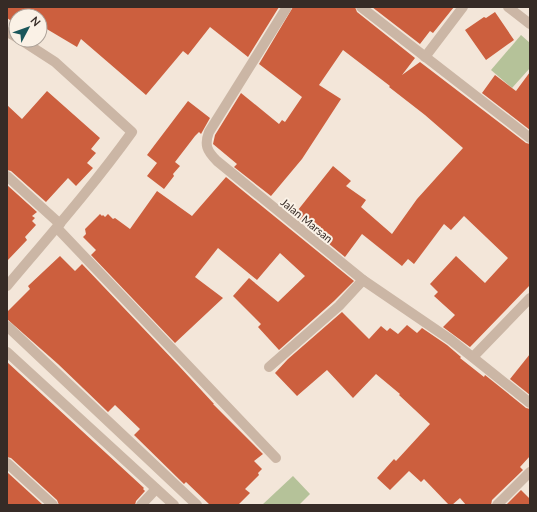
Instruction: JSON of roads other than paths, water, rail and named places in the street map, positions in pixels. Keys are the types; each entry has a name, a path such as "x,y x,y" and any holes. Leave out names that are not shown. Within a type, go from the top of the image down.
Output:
{"street":[{"name":"Jalan Marsan","path":"288,7 208,132 206,145 207,150 216,161 363,280 451,340 530,403"},
{"path":"361,7 530,138"},
{"path":"425,57 463,7"},
{"path":"508,7 530,24"},
{"path":"7,286 59,226 109,164 132,132 55,62 33,48"},
{"path":"7,176 59,226 276,458"},
{"path":"269,368 338,306 363,280"},
{"path":"473,357 530,298"},
{"path":"7,326 197,505"},
{"path":"7,352 174,505"},
{"path":"7,463 53,505"},
{"path":"497,505 530,472"},
{"path":"141,505 156,489"}]}
